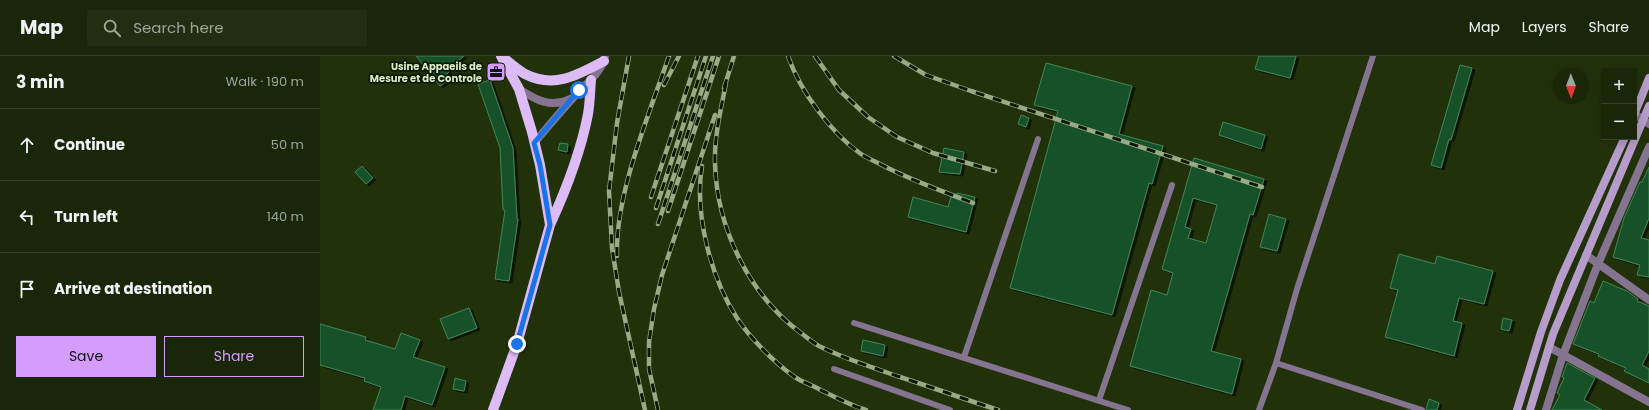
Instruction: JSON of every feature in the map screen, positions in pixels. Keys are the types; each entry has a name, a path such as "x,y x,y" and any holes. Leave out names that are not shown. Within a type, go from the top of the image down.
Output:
{"main road":[{"path":"502,57 525,74 535,79 550,82 580,74 604,58"},
{"path":"502,57 519,89 540,165 550,225"},
{"path":"1637,108 1649,78"},
{"path":"493,410 517,344 550,225 564,196 584,129 588,112 591,80"},
{"path":"1530,410 1553,334 1586,255 1646,122 1649,106"},
{"path":"1517,410 1541,332 1560,280 1624,140"}],"street":[{"path":"534,143 572,98 591,80 604,58"},
{"path":"519,89 535,99 544,102 563,103 572,98"},
{"path":"1637,117 1646,122"},
{"path":"1546,410 1563,355 1598,264 1649,147"},
{"path":"1586,255 1649,300"},
{"path":"1548,347 1649,402"}],"lane":[{"path":"1259,410 1276,363 1297,289 1373,56"},
{"path":"964,357 1038,139"},
{"path":"1099,400 1172,185"},
{"path":"854,323 1128,410"},
{"path":"1276,363 1422,410"},
{"path":"834,369 950,410"}],"building":[{"path":"416,56 464,56 447,69 449,72 445,76 448,80 440,86"},
{"path":"1259,56 1296,56 1290,78 1255,69"},
{"path":"1046,63 1132,86 1119,134 1163,146 1152,184 1149,183 1112,315 1010,288 1058,111 1034,105"},
{"path":"1460,65 1472,68 1451,140 1449,139 1441,168 1431,165"},
{"path":"490,80 513,148 518,219 509,281 495,279 505,210 503,210 500,148 478,84"},
{"path":"1021,115 1029,118 1026,127 1018,124"},
{"path":"1223,122 1265,135 1261,149 1219,135"},
{"path":"560,143 568,144 567,152 558,150"},
{"path":"944,148 964,152 960,174 939,172"},
{"path":"1194,158 1264,179 1253,215 1250,214 1211,351 1241,359 1232,394 1130,366 1151,290 1167,295 1173,273 1162,269","holes":["1193,198 1217,205 1206,243 1188,238 1191,229 1185,227"]},
{"path":"362,166 373,178 366,184 355,172"},
{"path":"1649,167 1649,218 1641,238 1649,240 1649,277 1637,275 1640,265 1613,257 1624,218 1640,182 1642,182"},
{"path":"957,193 975,197 966,232 908,217 913,197 948,207 951,197 955,198"},
{"path":"1269,214 1286,219 1277,251 1260,247"},
{"path":"1399,254 1435,264 1437,256 1493,271 1484,304 1459,298 1453,321 1462,323 1454,356 1385,337 1398,290 1390,288"},
{"path":"1603,281 1627,291 1638,299 1637,301 1649,306 1649,351 1642,365 1649,369 1649,383 1624,371 1626,368 1598,356 1599,354 1573,344 1590,301 1594,303"},
{"path":"469,308 477,328 448,339 440,319"},
{"path":"1503,318 1512,320 1509,331 1501,329"},
{"path":"320,324 366,337 365,340 395,349 401,333 420,340 413,357 445,367 432,405 405,396 401,410 373,410 381,387 364,381 365,378 320,365"},
{"path":"863,340 885,345 883,356 861,351"},
{"path":"1567,363 1595,378 1584,400 1602,410 1552,410 1560,395 1557,393 1564,378 1562,377"},
{"path":"455,378 466,381 464,391 453,389"},
{"path":"1429,399 1439,403 1437,410 1426,410"}],"railway":[{"path":"629,56 617,123 609,191 612,248 619,292 645,410"},
{"path":"617,256 621,207 627,181 643,129 669,56"},
{"path":"664,85 679,56"},
{"path":"651,197 698,56"},
{"path":"656,208 706,56"},
{"path":"658,224 713,56"},
{"path":"668,211 719,56"},
{"path":"724,88 734,56"},
{"path":"788,56 793,69 808,97 828,123 850,145 863,155 891,170 973,203"},
{"path":"815,56 839,90 868,117 897,137 933,153 995,171"},
{"path":"894,56 926,75 1262,187"},
{"path":"726,83 718,123 715,154 717,188 729,236 751,280 766,300 782,317 811,341 821,347 859,363 998,410"},
{"path":"658,410 649,369 649,342 654,309 662,275 715,115"},
{"path":"702,166 700,204 707,245 719,284 737,318 762,349 794,377 866,410"}],"place":[{"name":"Usine Appaeils de Mesure et de Controle","path":"496,72"}],"route":[{"path":"517,344 550,225 545,190 534,143 579,90"}]}
